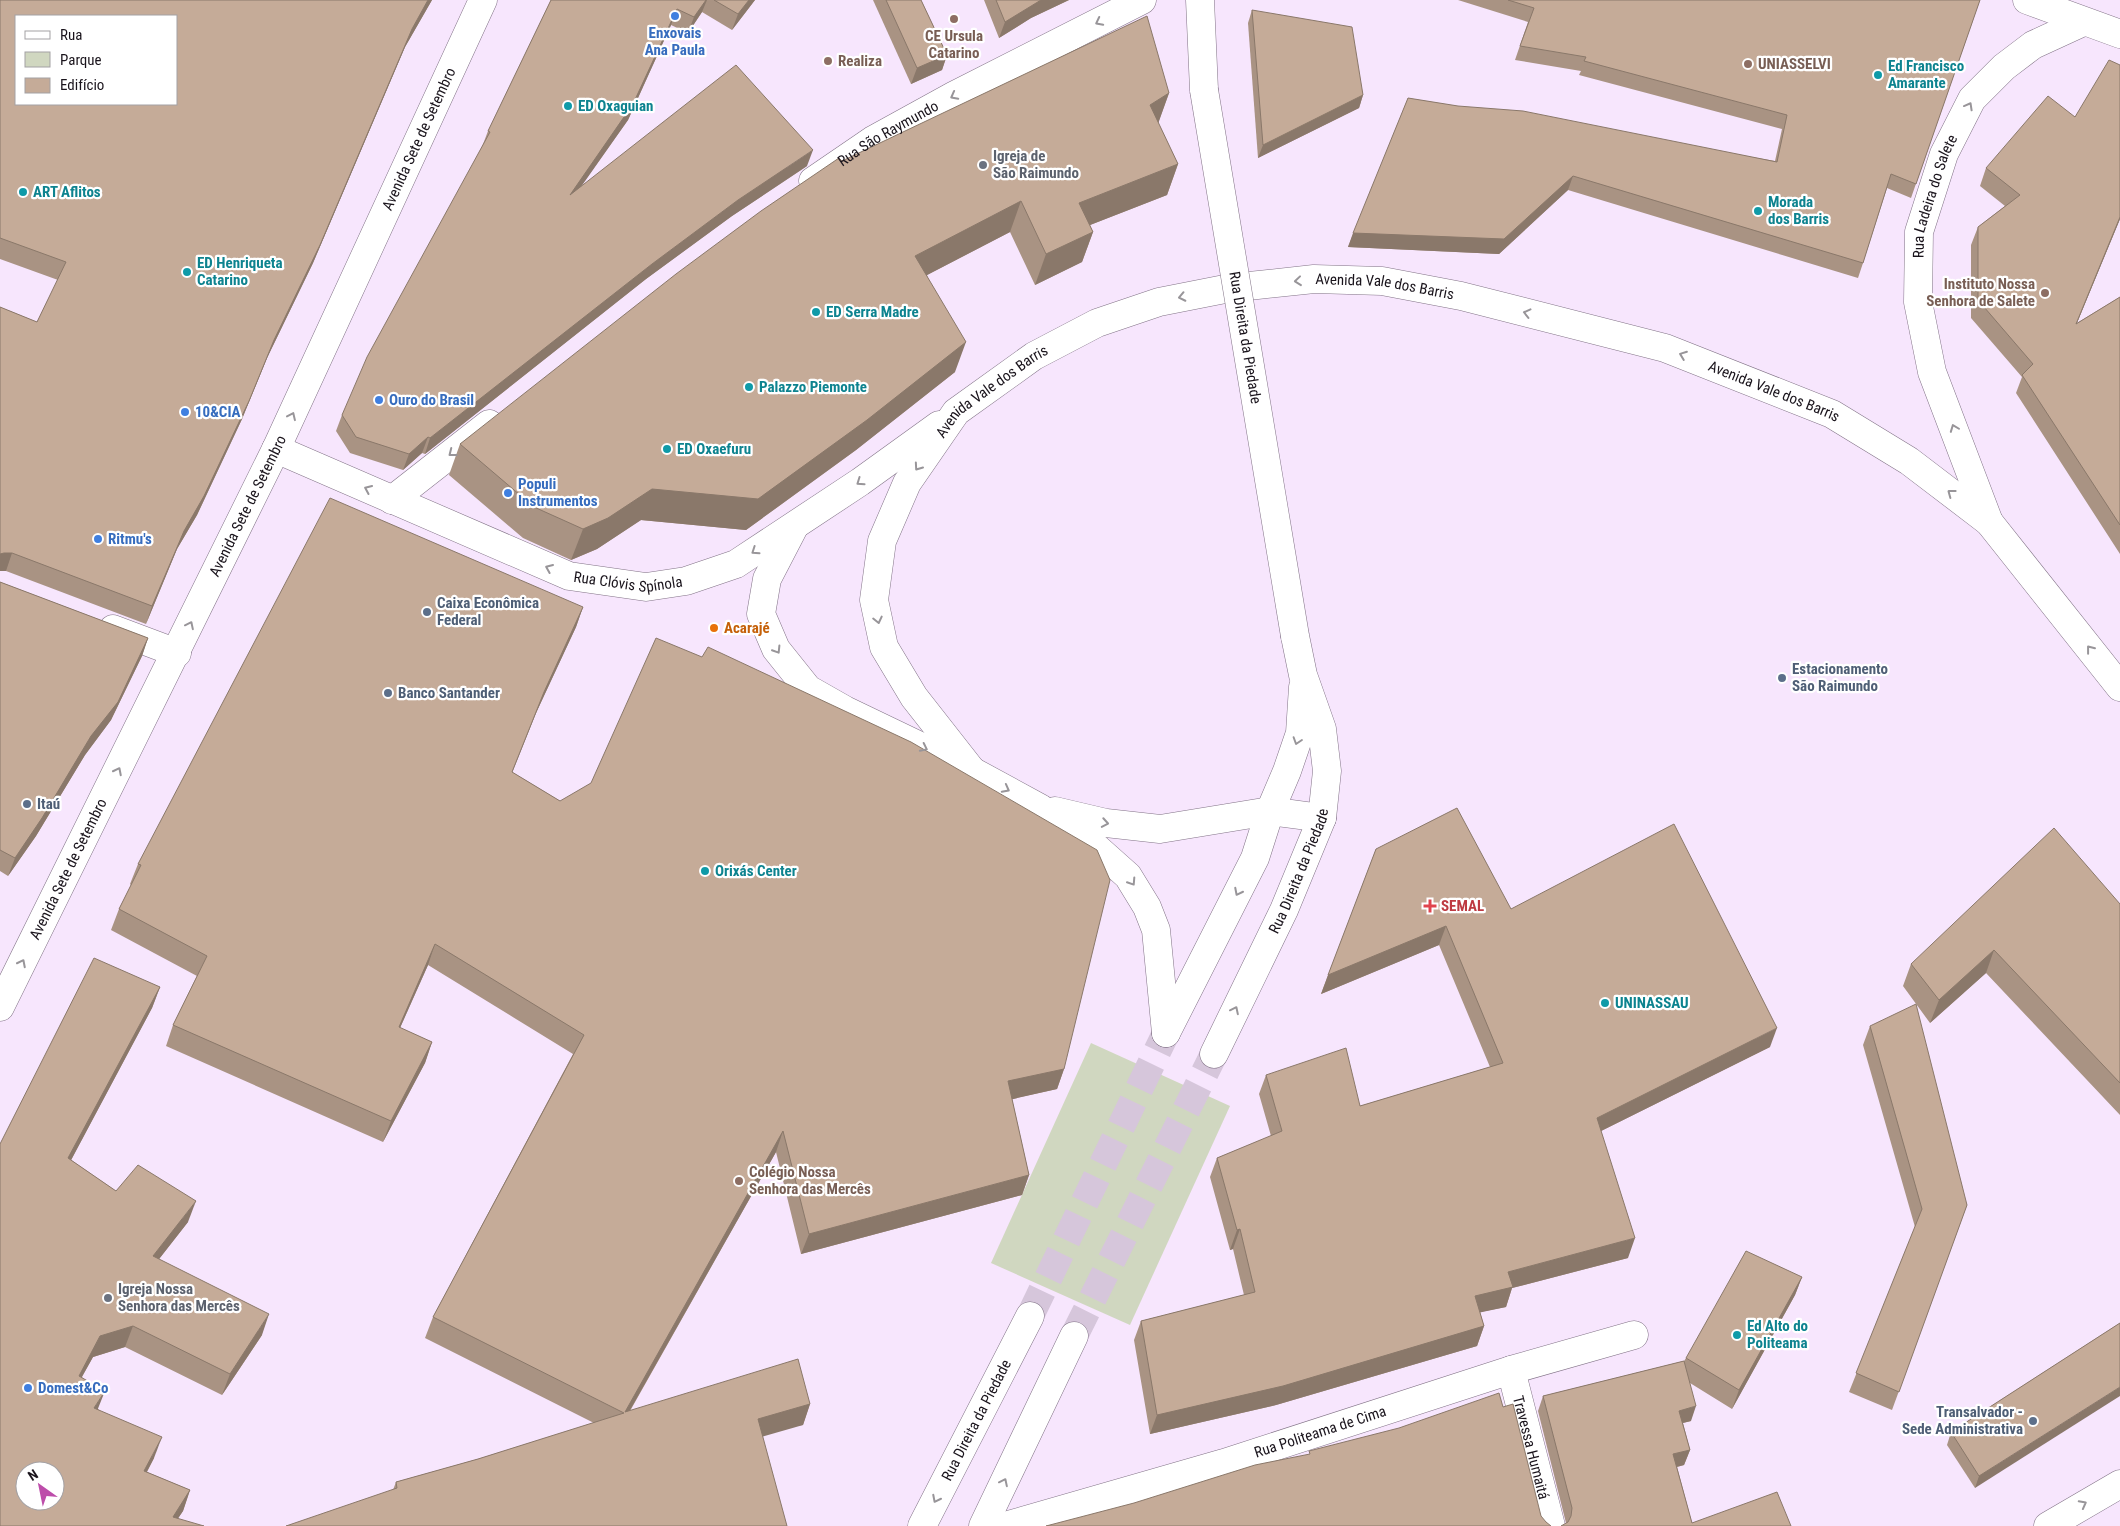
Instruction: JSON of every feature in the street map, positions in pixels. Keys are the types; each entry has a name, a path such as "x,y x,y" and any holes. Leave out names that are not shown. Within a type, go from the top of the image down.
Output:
{"street":[{"name":"Avenida Sete de Setembro","path":"0,1007 177,653 276,449 484,0"},
{"name":"Rua São Raymundo","path":"791,196 873,140 953,96 1142,0"},
{"name":"Rua Direita da Piedade","path":"1200,0 1204,90 1295,636 1303,675 1322,729 1327,770 1322,818 1284,910 1214,1054"},
{"path":"2027,0 2120,34"},
{"name":"Rua Ladeira do Salete","path":"1990,522 1932,372 1918,302 1919,232 1944,154 1972,99 2004,67 2033,45 2083,22"},
{"name":"Avenida Vale dos Barris","path":"972,771 914,697 884,646 874,600 882,541 906,483 956,412 1034,356 1097,323 1159,302 1230,288 1304,280 1382,281 1461,296 1665,348 1832,414 1909,461 1990,522 2120,687"},
{"path":"392,500 508,408"},
{"name":"Rua Clóvis Spínola","path":"276,449 569,576 646,587 686,581 736,564 860,482 956,412"},
{"path":"795,524 767,579 761,614 776,649 808,689 845,710 972,771 1040,808 1106,824 1160,829 1270,811 1322,818"},
{"path":"93,621 177,653"},
{"name":"Rua Direita da Piedade","path":"1040,808 1091,843 1128,876 1148,907 1156,930 1166,1033 1255,858 1270,811 1287,771 1300,733 1303,675"},
{"name":"Rua Direita da Piedade","path":"922,1526 1030,1316"},
{"name":"Rua Politeama de Cima","path":"1005,1526 1224,1462 1511,1370 1634,1335"},
{"path":"983,1526 1074,1336"},
{"name":"Travessa Humaitá","path":"1511,1370 1552,1526"},
{"path":"2048,1526 2120,1484"}],"green space":[{"path":"1091,1043 1230,1106 1130,1325 991,1263"}],"building":[{"path":"0,0 428,0 412,29 320,245 274,340 249,401 204,496 184,531 152,606 12,553 0,554 0,307 37,322 66,262 0,238"},
{"path":"551,0 706,0 694,17 677,9 633,104 570,195 736,65 813,150 738,200 652,264 430,438 428,437 409,454 356,437 342,415 367,357 490,132 488,131"},
{"path":"714,0 749,0 738,14"},
{"path":"886,0 921,0 947,55 917,68"},
{"path":"996,0 1041,0 1005,22"},
{"path":"1508,0 1980,0 1916,184 1891,174 1863,263 1573,176 1504,239 1353,233 1408,98 1458,106 1523,111 1777,162 1787,115 1584,61 1586,57 1520,46 1534,8"},
{"path":"1252,10 1352,27 1363,95 1263,145"},
{"path":"1147,16 1169,93 1150,105 1178,164 1079,203 1093,232 1046,254 1021,201 915,256 966,342 867,420 758,499 652,489 608,518 583,529 534,507 460,444 676,274 761,211 839,158 842,161"},
{"name":"Instituto Nossa Senhora de Salete","path":"2109,60 2120,65 2120,217 2076,324 2120,297 2120,525 2022,375 2033,364 1978,300 1978,227 2020,195 1986,168 2048,96 2075,117"},
{"path":"330,498 583,607 544,692 512,772 560,801 591,783 656,638 702,657 708,647 911,742 1097,850 1110,880 1064,1069 1008,1081 1029,1175 809,1234 783,1131 625,1412 798,1359 810,1404 758,1419 787,1526 286,1526 397,1488 396,1482 478,1459 624,1413 433,1317 584,1035 435,944 399,1027 432,1042 391,1121 173,1025 207,956 119,909 141,865 138,864"},
{"path":"0,582 148,638 118,702 91,736 42,818 15,858 0,850"},
{"path":"1457,808 1511,909 1674,824 1777,1028 1597,1118 1635,1238 1508,1272 1513,1287 1475,1296 1484,1326 1283,1386 1157,1415 1141,1321 1255,1292 1240,1229 1237,1230 1217,1158 1282,1131 1266,1075 1346,1048 1360,1106 1503,1063 1446,926 1328,975 1376,849"},
{"path":"2054,828 2120,904 2120,1083 1994,950 1939,1000 1911,964"},
{"path":"94,958 160,987 68,1158 116,1191 138,1165 196,1201 153,1256 269,1314 230,1374 133,1326 100,1336 79,1376 105,1391 94,1408 162,1437 144,1471 190,1490 173,1517 204,1526 0,1526 0,1144"},
{"path":"1916,1004 1967,1205 1899,1392 1856,1373 1922,1209 1870,1026"},
{"name":"Ed Alto do Politeama","path":"1746,1251 1802,1277 1739,1390 1686,1358"},
{"name":"Transalvador - Sede Administrativa","path":"2120,1323 2120,1387 1979,1476 1951,1432"},
{"path":"1684,1361 1696,1406 1679,1411 1690,1450 1673,1454 1692,1523 1777,1492 1791,1526 1561,1526 1568,1522 1572,1508 1543,1396"},
{"path":"1499,1393 1503,1407 1513,1404 1541,1516 1551,1526 1046,1526 1134,1503 1255,1465 1310,1454 1309,1451 1399,1428"}],"tunnel":[{"path":"1030,1316 1166,1033"},
{"path":"1074,1336 1214,1054"}],"place":[{"name":"Enxovais Ana Paula","path":"675,16"},
{"name":"CE Ursula Catarino","path":"954,19"},
{"name":"Realiza","path":"828,61"},
{"name":"UNIASSELVI","path":"1748,64"},
{"name":"Ed Francisco Amarante","path":"1878,75"},
{"name":"ED Oxaguian","path":"568,106"},
{"name":"Igreja de São Raimundo","path":"983,165"},
{"name":"ART Aflitos","path":"23,192"},
{"name":"Morada dos Barris","path":"1758,211"},
{"name":"ED Henriqueta Catarino","path":"187,272"},
{"name":"Instituto Nossa Senhora de Salete","path":"2045,293"},
{"name":"ED Serra Madre","path":"816,312"},
{"name":"Palazzo Piemonte","path":"749,387"},
{"name":"Ouro do Brasil","path":"379,400"},
{"name":"10&CIA","path":"185,412"},
{"name":"ED Oxaefuru","path":"667,449"},
{"name":"Populi Instrumentos","path":"508,493"},
{"name":"Ritmu's","path":"98,539"},
{"name":"Caixa Econômica Federal","path":"427,612"},
{"name":"Acarajé","path":"714,628"},
{"name":"Estacionamento São Raimundo","path":"1782,678"},
{"name":"Banco Santander","path":"388,693"},
{"name":"Itaú","path":"27,804"},
{"name":"Orixás Center","path":"705,871"},
{"name":"SEMAL","path":"1430,906"},
{"name":"UNINASSAU","path":"1605,1003"},
{"name":"Colégio Nossa Senhora das Mercês","path":"739,1181"},
{"name":"Igreja Nossa Senhora das Mercês","path":"108,1298"},
{"name":"Ed Alto do Politeama","path":"1737,1335"},
{"name":"Domest&Co","path":"28,1388"},
{"name":"Transalvador - Sede Administrativa","path":"2033,1421"}]}
